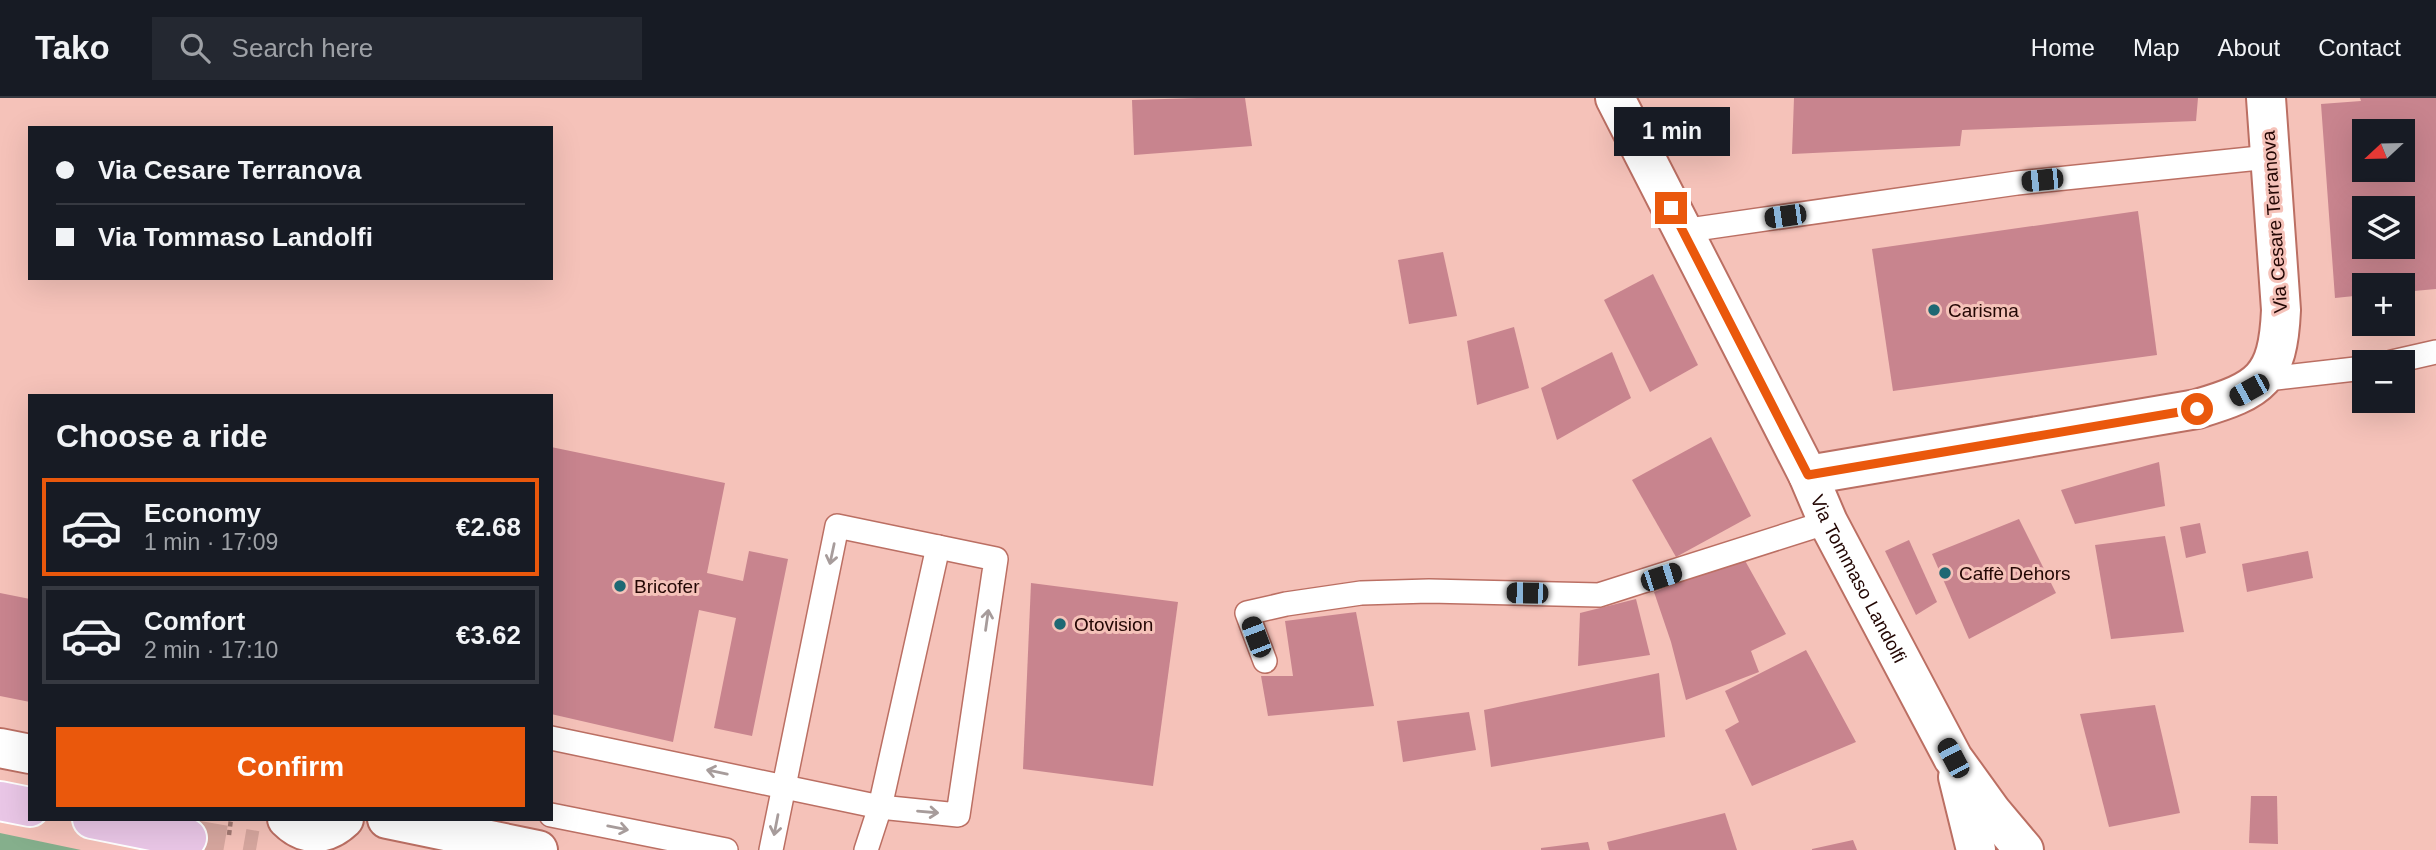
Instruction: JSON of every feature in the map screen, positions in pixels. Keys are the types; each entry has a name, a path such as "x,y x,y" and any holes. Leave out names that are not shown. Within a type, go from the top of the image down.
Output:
{"main road":[{"path":"0,801 28,807"},
{"path":"102,821 187,838"}],"street":[{"name":"Via Tommaso Landolfi","path":"1615,98 1808,475 1828,522 1953,758 1992,812 2024,850"},
{"name":"Via Cesare Terranova","path":"1808,475 2197,409 2237,397 2249,390 2269,368 2276,354 2280,333 2281,310 2266,98"},
{"path":"0,748 28,754"},
{"name":"Via Tommaso Landolfi","path":"1953,758 1976,850"},
{"path":"397,821 538,850"}],"lane":[{"path":"1682,230 2017,183 2269,157"},
{"path":"2415,357 2436,352"},
{"path":"2259,380 2352,369"},
{"path":"1265,661 1247,613 1286,604 1361,593 1429,591 1599,595 1828,522"},
{"path":"553,738 784,786 880,807 958,815 996,558 837,526 784,786 771,850"},
{"path":"866,850 880,807 938,547"},
{"path":"553,815 726,850"}],"green space":[{"path":"0,833 81,850 0,850"}],"building":[{"path":"1245,98 1252,146 1134,155 1132,100"},
{"path":"1794,98 2198,98 2196,121 1962,130 1960,146 1792,154"},
{"path":"2360,98 2436,98 2436,289 2415,291 2415,273 2352,273 2352,296 2335,298 2321,104 2361,101"},
{"path":"2138,211 2157,355 1893,391 1872,249"},
{"path":"1443,252 1457,316 1409,324 1398,260"},
{"path":"1653,274 1698,365 1650,392 1604,300"},
{"path":"1514,327 1529,388 1477,405 1467,341"},
{"path":"1612,352 1631,398 1557,440 1541,388"},
{"path":"1711,437 1751,516 1676,557 1632,480"},
{"path":"553,447 725,483 707,573 743,581 749,551 788,559 752,736 714,728 736,618 699,610 673,742 553,714"},
{"path":"2159,462 2165,506 2075,524 2061,490"},
{"path":"2019,519 2056,593 1969,639 1932,554"},
{"path":"2200,523 2206,553 2186,558 2180,527"},
{"path":"2165,536 2184,632 2111,639 2095,545"},
{"path":"1909,540 1937,602 1916,615 1885,551"},
{"path":"2308,551 2313,578 2247,592 2242,564"},
{"path":"1743,557 1786,634 1751,651 1759,672 1686,700 1654,592"},
{"path":"1031,583 1178,602 1153,786 1023,769"},
{"path":"0,593 28,599 28,702 0,696"},
{"path":"1636,599 1650,655 1578,666 1580,613"},
{"path":"1356,612 1374,706 1268,716 1261,676 1293,676 1285,621"},
{"path":"1806,650 1856,742 1752,786 1725,730 1739,722 1725,691"},
{"path":"1659,673 1665,737 1491,767 1484,710"},
{"path":"2155,705 2180,813 2109,827 2080,714"},
{"path":"1469,712 1476,750 1403,762 1397,721"},
{"path":"2251,796 2277,796 2278,844 2249,843"},
{"path":"1725,813 1737,850 1609,850 1607,842"},
{"path":"1853,840 1857,850 1812,850 1812,849"},
{"path":"1588,842 1590,850 1541,850 1541,848"}],"tunnel":[{"path":"187,838 256,850"}],"place":[{"name":"Carisma","path":"1934,310"},
{"name":"Caffè Dehors","path":"1945,573"},
{"name":"Bricofer","path":"620,586"},
{"name":"Otovision","path":"1060,624"}],"route":[{"path":"1671,208 1808,475 2197,409"}]}
